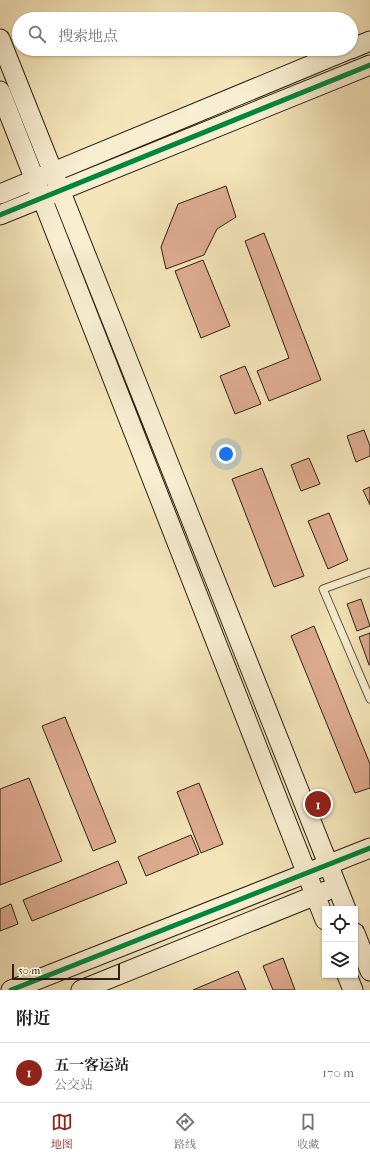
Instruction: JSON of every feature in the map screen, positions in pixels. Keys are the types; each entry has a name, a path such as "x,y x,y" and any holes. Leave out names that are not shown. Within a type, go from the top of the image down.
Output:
{"main road":[{"path":"0,39 49,181 345,906"},
{"path":"358,46 370,41"},
{"path":"0,215 42,197 49,181 335,56"},
{"path":"0,194 49,181 370,65"},
{"path":"0,91 49,181"},
{"path":"42,197 322,912"},
{"path":"11,990 370,848"},
{"path":"81,990 337,886"},
{"path":"358,940 370,971"},
{"path":"348,978 353,990"}],"lane":[{"path":"370,572 323,589 370,700"}],"building":[{"path":"226,186 236,217 217,229 204,255 166,269 161,247 178,204"},
{"path":"264,233 321,380 269,401 257,371 289,358 245,241"},
{"path":"203,260 230,326 201,338 175,271"},
{"path":"245,366 261,404 235,414 220,376"},
{"path":"364,430 370,446 370,456 356,462 347,436"},
{"path":"309,458 320,484 301,491 291,465"},
{"path":"262,468 304,576 274,587 232,479"},
{"path":"370,487 370,505 363,490"},
{"path":"329,513 348,560 328,569 308,521"},
{"path":"361,599 370,626 357,631 347,604"},
{"path":"314,626 370,764 370,788 355,793 291,636"},
{"path":"370,633 370,665 369,665 359,637"},
{"path":"65,717 116,842 93,851 42,726"},
{"path":"29,778 62,861 0,885 0,789"},
{"path":"199,783 223,844 201,853 177,792"},
{"path":"191,835 199,854 146,876 138,857"},
{"path":"118,861 127,883 32,921 23,900"},
{"path":"11,904 18,924 0,931 0,909"},
{"path":"283,958 295,990 273,990 263,966"},
{"path":"238,971 246,990 193,990"}],"cycle path":[{"path":"0,215 370,65"},
{"path":"11,990 370,848"}],"place":[{"name":"五一客运站","path":"318,804"}]}
